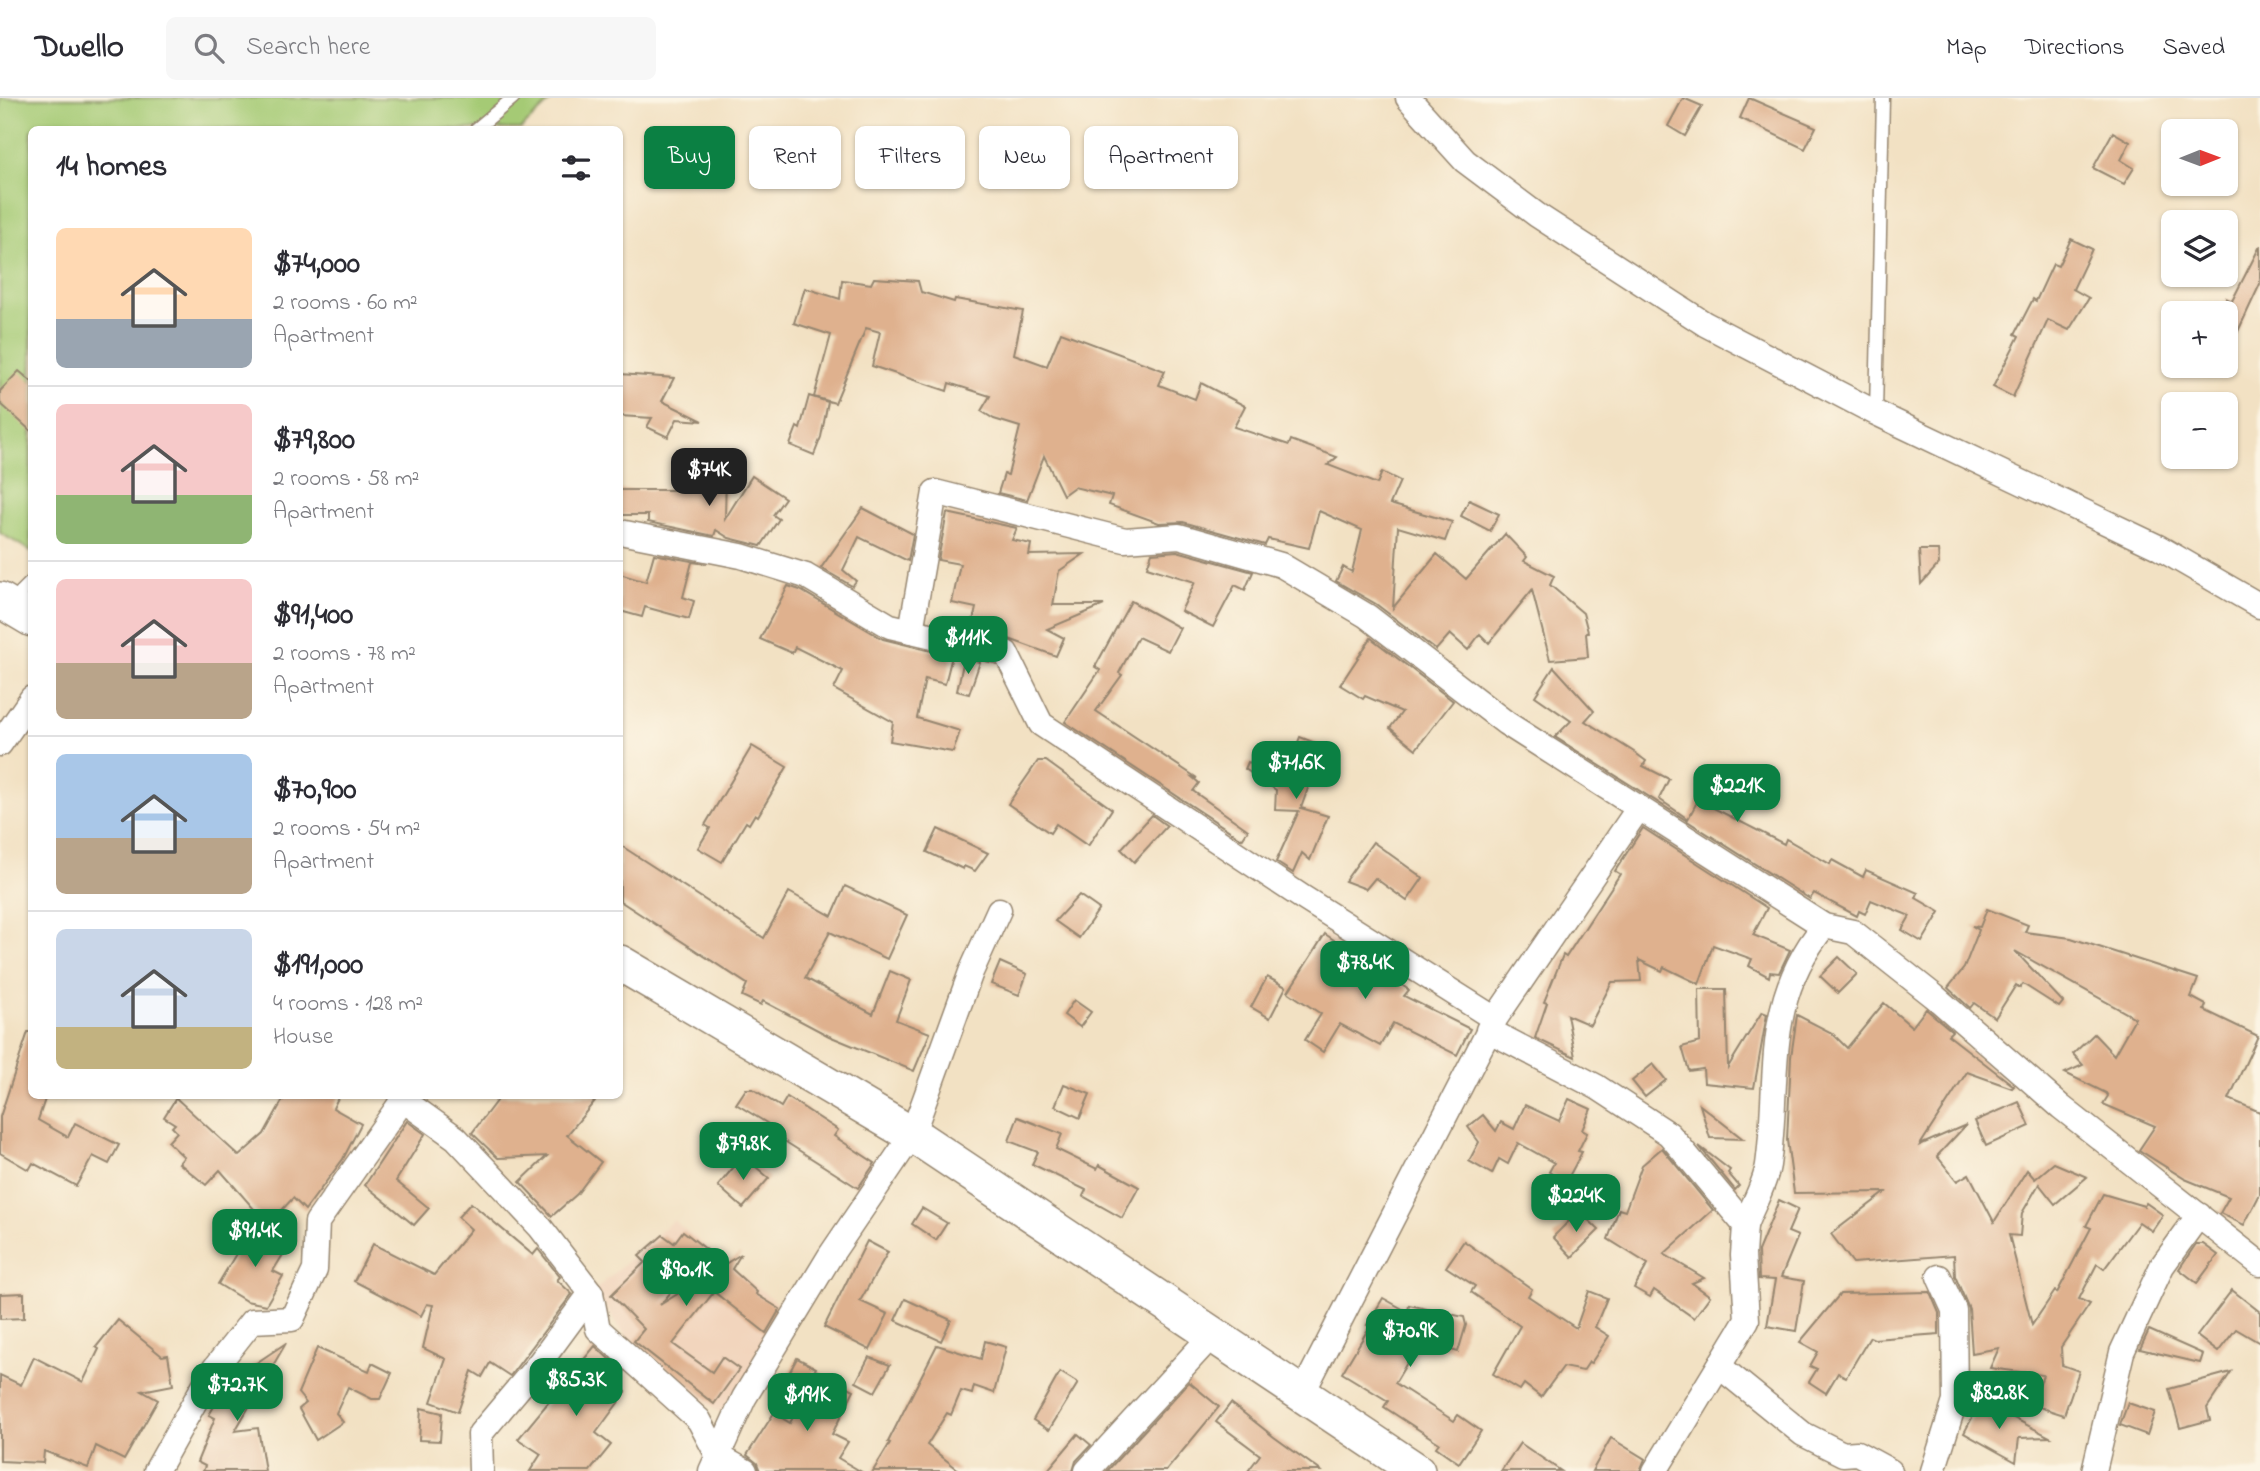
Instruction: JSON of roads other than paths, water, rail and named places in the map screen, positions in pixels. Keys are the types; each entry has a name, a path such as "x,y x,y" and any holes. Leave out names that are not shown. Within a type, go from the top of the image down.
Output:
{"main road":[{"path":"623,965 912,1135 1303,1392 1417,1471"}],"street":[{"path":"1408,98 1465,161 1537,215 1705,324 1876,413 2158,547 2260,606"},
{"path":"911,631 934,492 1125,540 1179,536 1247,554 1292,571 1367,617 1506,723 1638,809 1824,926 1853,932 1934,996 2060,1107 2260,1264"},
{"path":"623,533 741,556 806,576 890,626 1006,653 1041,724 1492,1024 1669,1133 1745,1225"},
{"path":"0,744 28,704"},
{"path":"1303,1392 1492,1024 1638,809"},
{"path":"714,1463 744,1398 830,1256 912,1135 971,972 999,909"},
{"path":"1655,1471 1747,1320 1743,1255 1745,1225 1768,1167 1776,1029 1805,949 1824,926"},
{"path":"156,1471 211,1373 251,1321 292,1320 315,1270 317,1222 404,1099"},
{"path":"406,1099 456,1138 540,1227 591,1293 598,1329 699,1420 714,1463"},
{"path":"2094,1471 2122,1352 2162,1266 2199,1215"},
{"path":"1933,1471 1955,1401 1954,1310 1939,1278"},
{"path":"481,1471 480,1434 538,1365 591,1293"},
{"path":"1087,1471 1214,1333"},
{"path":"1719,1366 1803,1433 1843,1454 1857,1452 1890,1471"},
{"path":"714,1463 746,1471"}],"lane":[{"path":"480,126 513,98"},
{"path":"1876,413 1883,98"},
{"path":"13,608 28,587"}]}
